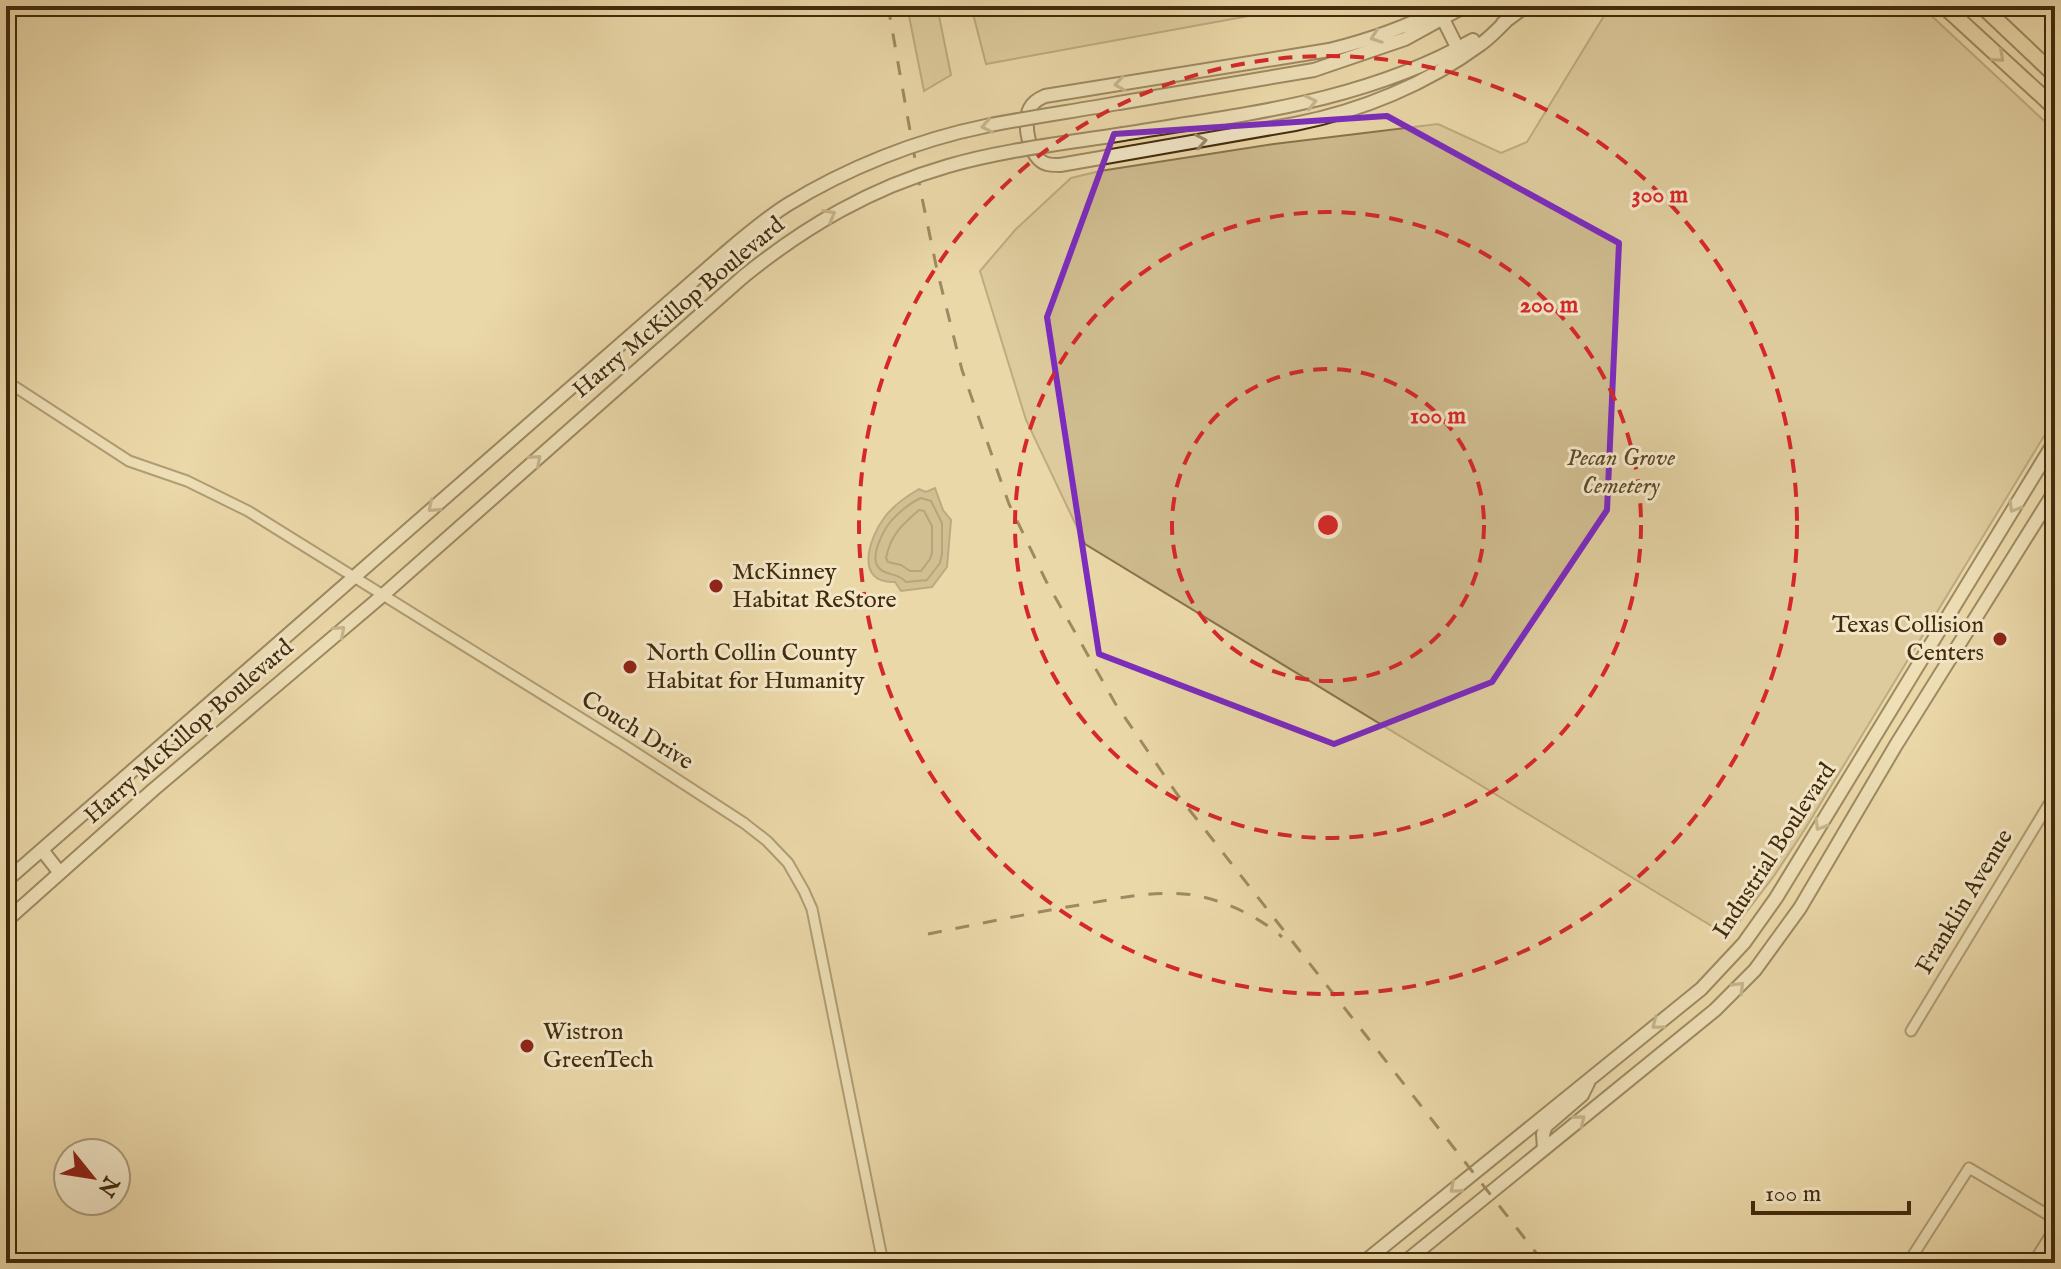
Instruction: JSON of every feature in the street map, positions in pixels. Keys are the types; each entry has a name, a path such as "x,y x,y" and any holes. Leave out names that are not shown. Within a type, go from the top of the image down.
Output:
{"main road":[{"path":"1447,6 1391,31 1329,50 1045,96 1032,104 1026,119 1034,154 1047,164 1060,165 1323,118 1381,99 1438,71 1484,42 1509,18"},
{"name":"Harry McKillop Boulevard","path":"6,881 724,254 786,206 871,162 962,131 1314,70 1405,39 1465,6"},
{"name":"Harry McKillop Boulevard","path":"6,921 153,790 383,595 744,276 825,218 872,193 951,165 1310,103 1396,77 1458,49 1526,6"},
{"path":"1944,6 2055,108"},
{"path":"1982,6 2055,75"},
{"path":"1443,19 1458,49"},
{"name":"Industrial Boulevard","path":"1363,1263 1701,989 1744,943 1776,898 2055,441"},
{"name":"Industrial Boulevard","path":"1404,1263 1738,989 1800,908 1896,745 2055,491"},
{"path":"2001,530 2023,543"},
{"path":"1961,595 1983,608"},
{"path":"1892,705 1913,718"},
{"path":"1875,733 1896,745"},
{"path":"42,850 60,873"},
{"path":"1544,1149 1546,1126 1582,1095 1595,1074 1615,1091"}],"street":[{"name":"Couch Drive","path":"6,381 129,461 187,481 232,502 354,577 727,812 761,836 788,863 804,891 814,920 883,1263"},
{"name":"Franklin Avenue","path":"1911,1031 2055,794"},
{"path":"1908,1263 1969,1168 2055,1219"},
{"path":"2033,1263 2055,1228"}],"highlighted area":[{"path":"1387,116 1619,243 1607,510 1492,682 1334,744 1099,654 1047,317 1114,134"}],"green space":[{"path":"907,6 937,6 951,75 924,91"},
{"path":"971,6 1303,6 986,64"},
{"name":"Pecan Grove Cemetery","path":"1610,6 1921,6 2055,131 2055,418 1805,829 1728,936 1085,544 1026,420 980,271 1016,229 1071,178 1100,171 1274,144 1438,124 1501,153 1527,142"}],"water":[{"path":"935,488 943,510 951,520 947,567 932,587 901,591 895,582 882,581 874,576 868,558 870,548 878,527 891,510 919,489 926,492"}],"railway":[{"path":"888,6 921,193 962,370 1009,504 1046,581 1115,703 1177,794 1544,1263"},
{"path":"928,934 1116,899 1168,893 1194,895 1229,905 1262,922 1282,937"}],"place":[{"name":"McKinney Habitat ReStore","path":"716,586"},
{"name":"Texas Collision Centers","path":"2000,639"},
{"name":"North Collin County Habitat for Humanity","path":"630,667"},
{"name":"Wistron GreenTech","path":"527,1046"}]}
